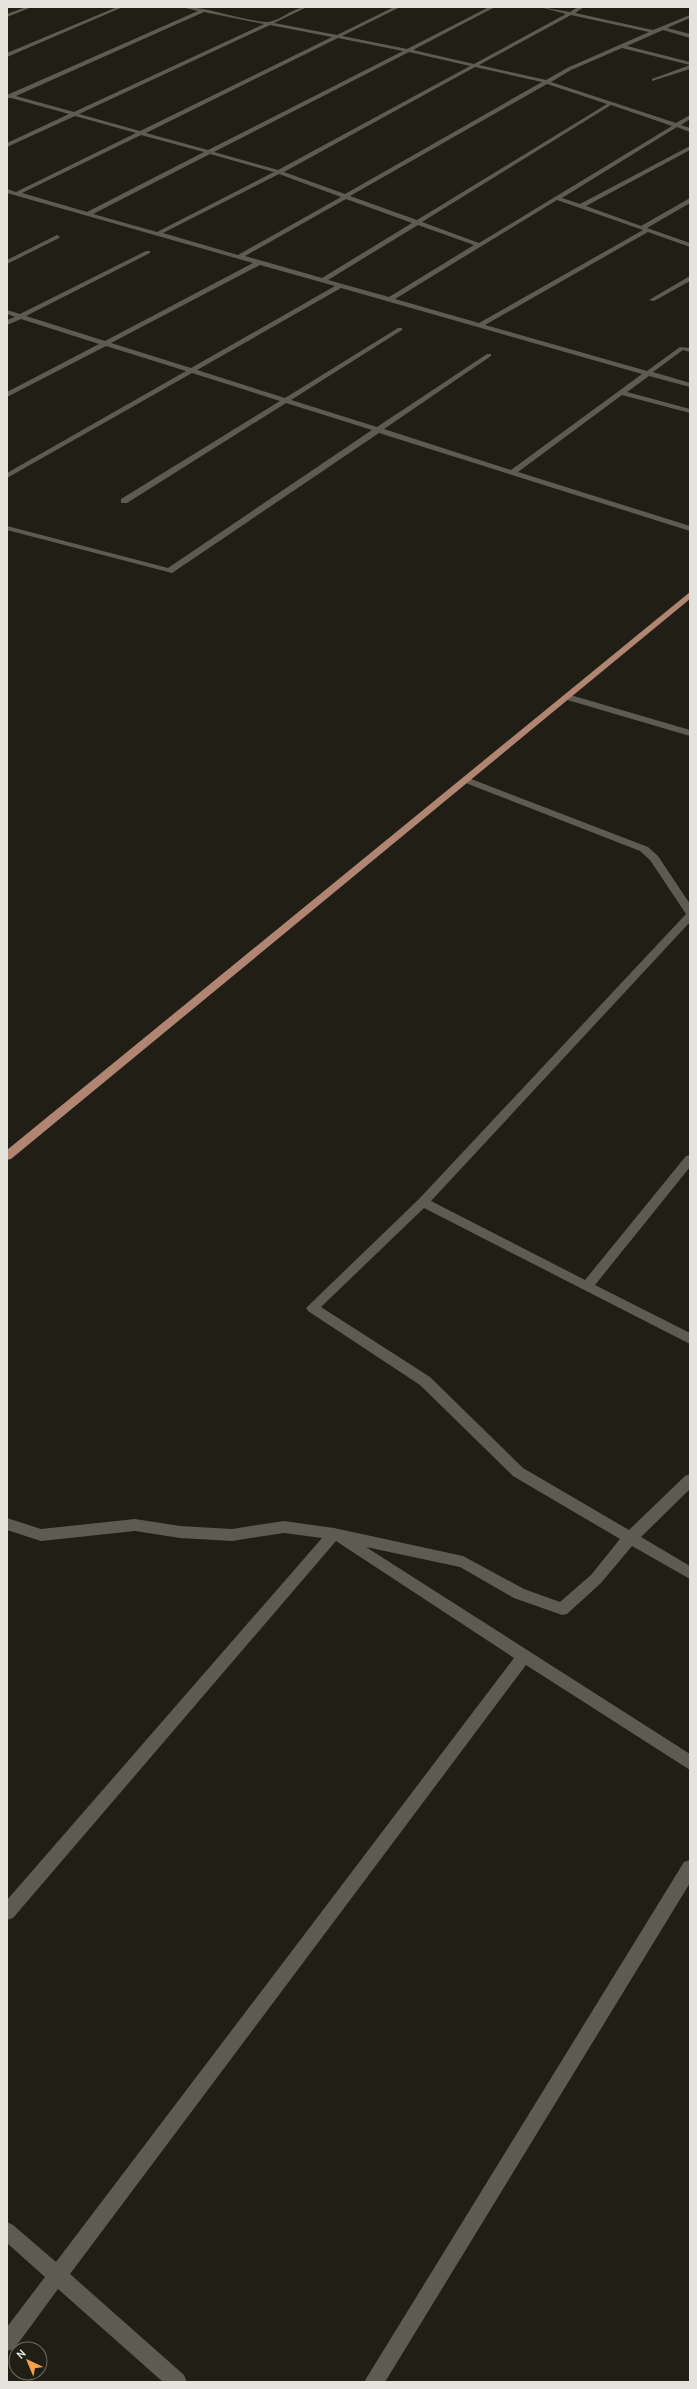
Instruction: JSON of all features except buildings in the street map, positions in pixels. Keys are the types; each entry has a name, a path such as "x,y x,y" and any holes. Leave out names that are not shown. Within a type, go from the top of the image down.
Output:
{"main road":[{"path":"7,1156 690,596"}],"street":[{"path":"7,16 30,7"},
{"path":"7,55 121,7"},
{"path":"184,7 406,50 547,82 690,130"},
{"path":"9,97 212,7"},
{"path":"7,145 305,7"},
{"path":"16,194 398,7"},
{"path":"88,214 406,50 493,7"},
{"path":"542,7 570,12 654,32"},
{"path":"157,234 279,172 476,66 570,12 582,7"},
{"path":"239,257 569,69 690,16"},
{"path":"662,28 690,36"},
{"path":"622,46 690,64"},
{"path":"654,80 690,67"},
{"path":"9,97 75,114 279,172 479,245"},
{"path":"322,281 610,104"},
{"path":"389,300 690,117"},
{"path":"581,206 690,148"},
{"path":"7,191 690,385"},
{"path":"557,198 690,245"},
{"path":"478,326 645,229 690,200"},
{"path":"7,262 58,237"},
{"path":"7,323 148,252"},
{"path":"7,395 258,263"},
{"path":"652,300 690,278"},
{"path":"7,476 189,370 340,286"},
{"path":"7,312 690,529"},
{"path":"124,501 400,329"},
{"path":"512,473 682,348 690,350"},
{"path":"7,528 170,571 489,355"},
{"path":"622,392 690,410"},
{"path":"567,697 690,733"},
{"path":"466,780 644,849 654,858 690,912"},
{"path":"690,916 423,1202 312,1308 425,1381 518,1472 690,1573"},
{"path":"587,1286 690,1159"},
{"path":"423,1202 690,1339"},
{"path":"7,1524 41,1535 135,1525 180,1532 225,1534 284,1527 334,1534 462,1562 519,1594 562,1609 596,1579 630,1538 690,1480"},
{"path":"334,1534 690,1763"},
{"path":"7,1912 334,1534"},
{"path":"7,2342 524,1656"},
{"path":"374,2382 690,1868"},
{"path":"7,2231 177,2382"}]}
